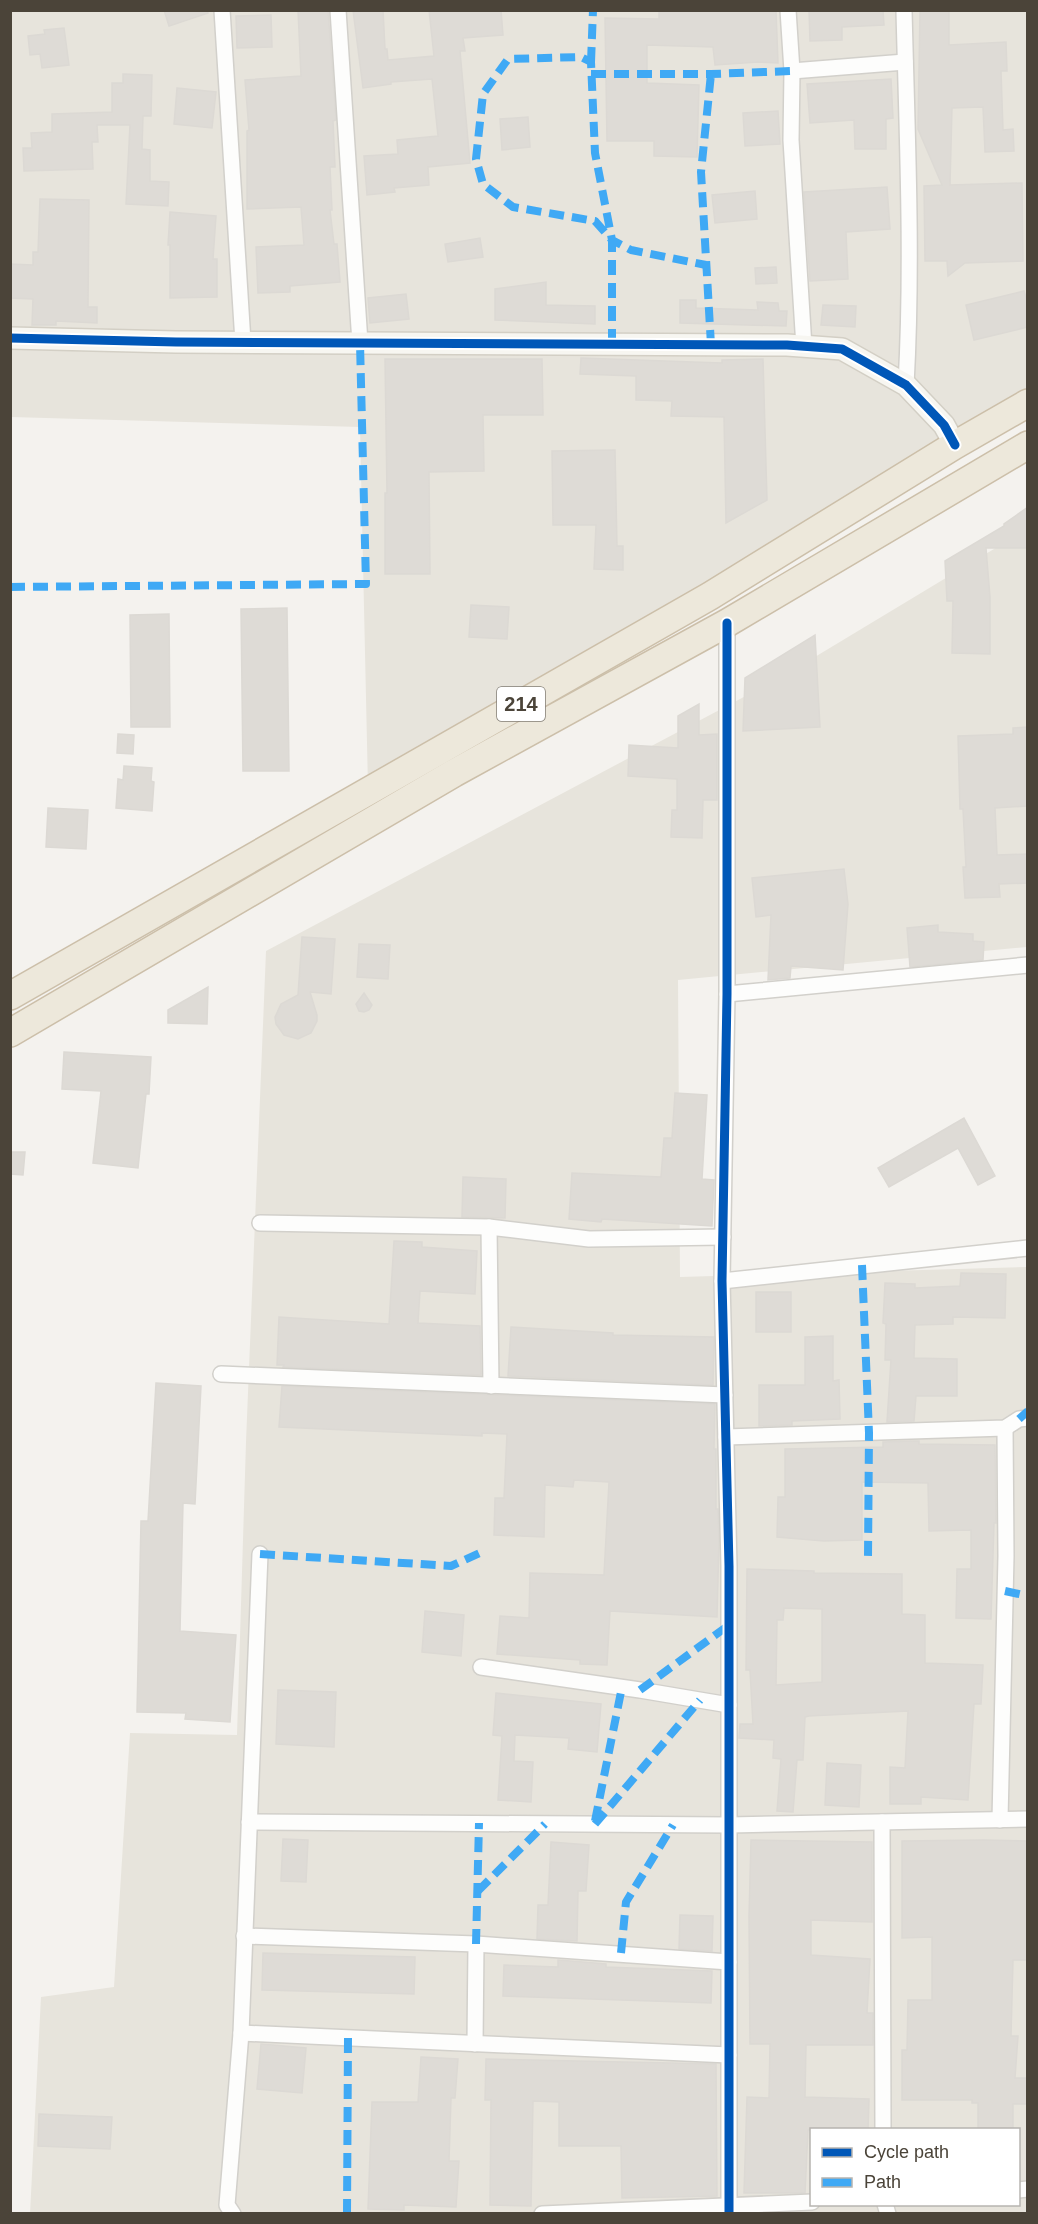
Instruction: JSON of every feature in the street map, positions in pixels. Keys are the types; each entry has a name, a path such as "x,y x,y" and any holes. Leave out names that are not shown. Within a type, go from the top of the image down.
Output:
{"highway":[{"name":"214","path":"10,996 710,596 955,445 1028,403"},
{"path":"980,431 999,462"},
{"name":"214","path":"10,1032 454,773 727,623 1028,445"},
{"path":"926,463 944,494"}],"street":[{"path":"222,10 243,342"},
{"path":"338,10 360,343"},
{"path":"788,10 792,71 791,140 804,347"},
{"path":"904,10 910,302 906,385"},
{"path":"792,71 905,62"},
{"path":"10,338 843,349 906,385 944,425 955,445"},
{"path":"727,623 727,994 722,1281 729,1705 729,2210"},
{"path":"727,994 1028,965"},
{"path":"260,1224 489,1227 589,1239 723,1237"},
{"path":"489,1227 491,1386"},
{"path":"722,1281 1028,1248"},
{"path":"221,1374 725,1395"},
{"path":"726,1437 1005,1428 1019,1419 1028,1418"},
{"path":"1000,1820 1006,1556 1005,1428"},
{"path":"233,2214 226,2205 240,2033 260,1554"},
{"path":"481,1667 729,1705"},
{"path":"249,1822 729,1825 1028,1819"},
{"path":"882,1822 883,2128"},
{"path":"244,1936 476,1944 729,1962"},
{"path":"475,2044 476,1944"},
{"path":"240,2033 729,2055"},
{"path":"542,2214 729,2210 810,2203"}],"shaded area":[{"path":"11,11 1027,11 1027,399 368,788 360,427 11,417"},
{"path":"1027,529 1027,947 678,980 680,1277 1027,1267 1027,2213 30,2214 41,1997 114,1987 130,1733 237,1735 246,1442 266,951 785,675"}],"building":[{"path":"164,10 207,10 208,13 169,26"},
{"path":"298,10 328,10 336,120 333,121 335,167 330,167 332,210 330,210 334,244 337,244 340,282 290,286 290,292 258,293 256,247 304,245 301,207 247,209 247,131 249,130 245,80 301,76"},
{"path":"353,10 383,10 385,49 387,49 388,60 434,56 429,10 501,10 503,35 463,38 465,51 460,51 470,163 428,167 429,185 394,188 395,192 367,195 364,156 398,154 397,140 438,136 432,79 391,82 391,84 363,88"},
{"path":"659,10 776,10 778,63 715,65 713,47 647,45 647,83 699,85 697,157 654,156 654,141 607,141 605,18 659,19"},
{"path":"809,10 883,10 884,25 842,27 842,40 810,41"},
{"path":"920,10 949,10 949,45 1006,42 1007,71 1001,71 1003,130 1013,129 1014,151 985,152 983,107 952,108 950,185 1022,183 1023,261 965,263 948,276 947,261 925,261 924,186 942,185 918,129"},
{"path":"271,15 272,47 237,48 236,16"},
{"path":"64,28 69,65 42,68 40,54 30,55 28,36 45,34 44,30"},
{"path":"123,74 152,75 151,116 143,116 142,149 150,150 150,181 169,182 168,206 126,204 130,125 97,125 98,142 92,142 93,169 24,171 23,148 32,148 31,133 52,132 52,114 112,112 112,83 123,83"},
{"path":"891,79 893,118 886,119 886,149 855,149 854,120 810,123 807,84"},
{"path":"177,88 216,92 212,128 174,124"},
{"path":"778,111 780,144 745,146 743,113"},
{"path":"528,117 530,147 502,150 500,119"},
{"path":"887,187 890,229 846,232 848,279 810,281 804,192"},
{"path":"755,191 757,219 715,223 712,195"},
{"path":"40,199 89,200 88,307 97,307 97,323 56,321 56,325 32,325 33,299 10,298 10,264 33,265 33,252 38,252"},
{"path":"170,212 216,216 213,259 217,259 217,297 170,298 170,245 168,245"},
{"path":"480,238 483,257 448,262 445,244"},
{"path":"776,267 777,283 756,284 755,268"},
{"path":"546,282 546,305 595,306 595,324 495,320 495,289"},
{"path":"1024,291 1028,304 1028,327 974,340 966,305"},
{"path":"406,294 409,319 370,323 368,298"},
{"path":"680,300 696,300 696,308 758,310 757,302 778,303 779,311 787,311 786,326 680,323"},
{"path":"823,305 856,306 855,327 821,325"},
{"path":"581,358 722,363 722,360 763,359 767,500 726,523 724,417 671,416 672,401 636,400 636,376 580,374"},
{"path":"385,359 542,359 543,415 483,415 484,471 429,472 430,574 385,574 385,493 387,493"},
{"path":"615,450 617,546 623,546 623,570 594,569 596,525 553,525 552,451"},
{"path":"1028,507 1028,548 986,548 990,597 990,654 952,653 953,601 947,601 945,561 1004,526"},
{"path":"471,605 509,607 507,639 469,637"},
{"path":"287,608 289,771 243,771 241,609"},
{"path":"169,614 170,727 131,727 130,615"},
{"path":"815,635 820,727 743,731 745,678"},
{"path":"699,704 699,735 717,734 717,800 703,800 702,838 671,837 672,810 677,810 677,779 628,776 629,745 678,748 678,716"},
{"path":"1028,727 1028,806 995,808 997,855 1028,854 1028,883 999,884 1000,897 965,898 963,867 966,867 963,809 960,809 958,736 1013,734 1013,728"},
{"path":"118,734 134,735 133,754 117,753"},
{"path":"124,766 152,768 151,781 154,782 152,811 116,808 118,779 123,780"},
{"path":"48,808 88,810 86,849 46,847"},
{"path":"844,869 848,904 843,970 791,966 790,978 768,980 771,915 756,917 752,878"},
{"path":"938,925 938,932 973,934 973,941 984,942 983,960 910,967 907,928"},
{"path":"302,937 335,939 331,994 310,992 317,1021 311,1033 298,1039 284,1035 276,1024 275,1017 281,1004 298,995"},
{"path":"359,944 390,945 388,979 357,977"},
{"path":"208,987 207,1024 168,1023 168,1010"},
{"path":"364,993 372,1005 364,1012 359,1011 356,1004"},
{"path":"64,1052 151,1057 149,1094 146,1094 138,1168 93,1163 101,1091 62,1089"},
{"path":"675,1093 707,1095 702,1179 714,1180 712,1226 569,1219 572,1173 661,1177 664,1138 672,1138"},
{"path":"964,1118 995,1176 978,1185 958,1148 889,1187 878,1168"},
{"path":"10,1152 25,1152 23,1175 10,1174"},
{"path":"463,1177 506,1179 505,1218 462,1217"},
{"path":"394,1241 422,1242 422,1247 477,1251 475,1294 420,1291 418,1323 480,1326 481,1375 277,1365 279,1317 389,1324"},
{"path":"961,1273 1006,1274 1005,1318 953,1317 953,1324 915,1325 914,1358 957,1359 957,1396 916,1396 914,1421 887,1422 891,1360 885,1360 886,1324 883,1323 885,1283 915,1284 915,1288 960,1286"},
{"path":"756,1292 791,1292 791,1332 756,1332"},
{"path":"511,1327 613,1333 613,1335 714,1337 713,1385 508,1376"},
{"path":"833,1336 833,1381 839,1380 840,1419 792,1421 792,1425 759,1426 759,1385 805,1385 805,1337"},
{"path":"156,1383 201,1386 195,1504 183,1503 180,1631 236,1635 230,1722 185,1719 186,1713 137,1712 141,1521 148,1521"},
{"path":"282,1386 715,1404 714,1449 716,1449 716,1509 718,1509 719,1540 717,1617 610,1611 607,1665 580,1664 580,1660 497,1654 500,1616 529,1618 530,1573 604,1575 609,1482 574,1480 573,1487 545,1485 544,1537 494,1535 495,1498 504,1498 507,1434 482,1433 482,1436 279,1427"},
{"path":"919,1441 919,1444 995,1445 996,1523 994,1523 991,1619 956,1618 957,1569 971,1569 971,1530 929,1531 928,1483 862,1482 862,1540 824,1541 777,1537 778,1497 785,1497 785,1449 883,1447 883,1442"},
{"path":"747,1569 814,1571 814,1573 902,1574 902,1614 925,1615 925,1663 983,1665 981,1704 974,1704 968,1800 921,1797 921,1804 890,1804 890,1767 905,1768 908,1711 809,1716 805,1717 803,1760 797,1760 793,1812 777,1811 781,1759 773,1758 774,1740 739,1738 740,1724 753,1724 750,1670 746,1670","holes":["784,1608 822,1609 822,1682 776,1685 777,1620 783,1620"]},
{"path":"425,1611 464,1615 461,1656 422,1652"},
{"path":"278,1690 336,1692 334,1747 276,1744"},
{"path":"496,1693 601,1704 597,1752 568,1749 569,1738 515,1735 514,1761 533,1762 531,1802 498,1800 502,1736 493,1735"},
{"path":"827,1763 861,1765 859,1807 825,1805"},
{"path":"283,1839 308,1840 306,1882 281,1881"},
{"path":"751,1840 872,1842 872,1922 811,1920 811,1955 870,1959 867,2013 873,2013 873,2045 806,2045 805,2097 869,2099 868,2128 810,2128 808,2130 805,2193 744,2193 747,2097 769,2098 770,2044 750,2044"},
{"path":"902,1841 1028,1841 1028,1960 1013,1960 1011,2036 1018,2036 1015,2078 1028,2078 1028,2104 1013,2104 1013,2128 978,2128 978,2103 972,2103 972,2100 902,2100 902,2050 907,2050 908,2000 932,2000 932,1937 902,1938"},
{"path":"551,1842 589,1845 586,1891 578,1891 577,1941 537,1939 538,1905 548,1905"},
{"path":"680,1915 713,1916 712,1951 679,1949"},
{"path":"263,1953 415,1957 414,1994 262,1990"},
{"path":"558,1960 606,1964 606,1967 712,1971 711,2003 503,1996 504,1965 558,1967"},
{"path":"261,2044 306,2048 302,2093 257,2089"},
{"path":"421,2057 458,2059 455,2098 451,2098 449,2161 459,2161 456,2207 404,2205 404,2210 368,2209 372,2102 418,2102"},
{"path":"486,2059 716,2064 717,2196 622,2198 621,2146 559,2146 559,2102 533,2101 531,2206 490,2205 491,2100 485,2100"},
{"path":"39,2114 112,2117 110,2149 38,2146"}],"marked path":[{"path":"591,62 593,10"},
{"path":"612,344 612,240 595,221 513,207 483,184 476,159 483,94 508,59 581,57 591,62 595,153 612,240 631,250 706,265"},
{"path":"591,74 792,71"},
{"path":"711,74 701,172 711,345"},
{"path":"10,587 366,584 360,343"},
{"path":"862,1265 869,1433 868,1557"},
{"path":"1019,1419 1028,1411"},
{"path":"260,1554 451,1566 482,1552"},
{"path":"1005,1591 1028,1596"},
{"path":"640,1690 729,1625"},
{"path":"595,1821 622,1687"},
{"path":"595,1824 700,1700"},
{"path":"476,1944 479,1823"},
{"path":"478,1891 545,1824"},
{"path":"621,1953 626,1902 673,1825"},
{"path":"347,2214 348,2038"}],"cycle path":[{"path":"10,338 176,342 787,345 842,349 906,385 944,425 955,445"},
{"path":"727,623 727,994 722,1281 729,1566 729,2214"}]}
